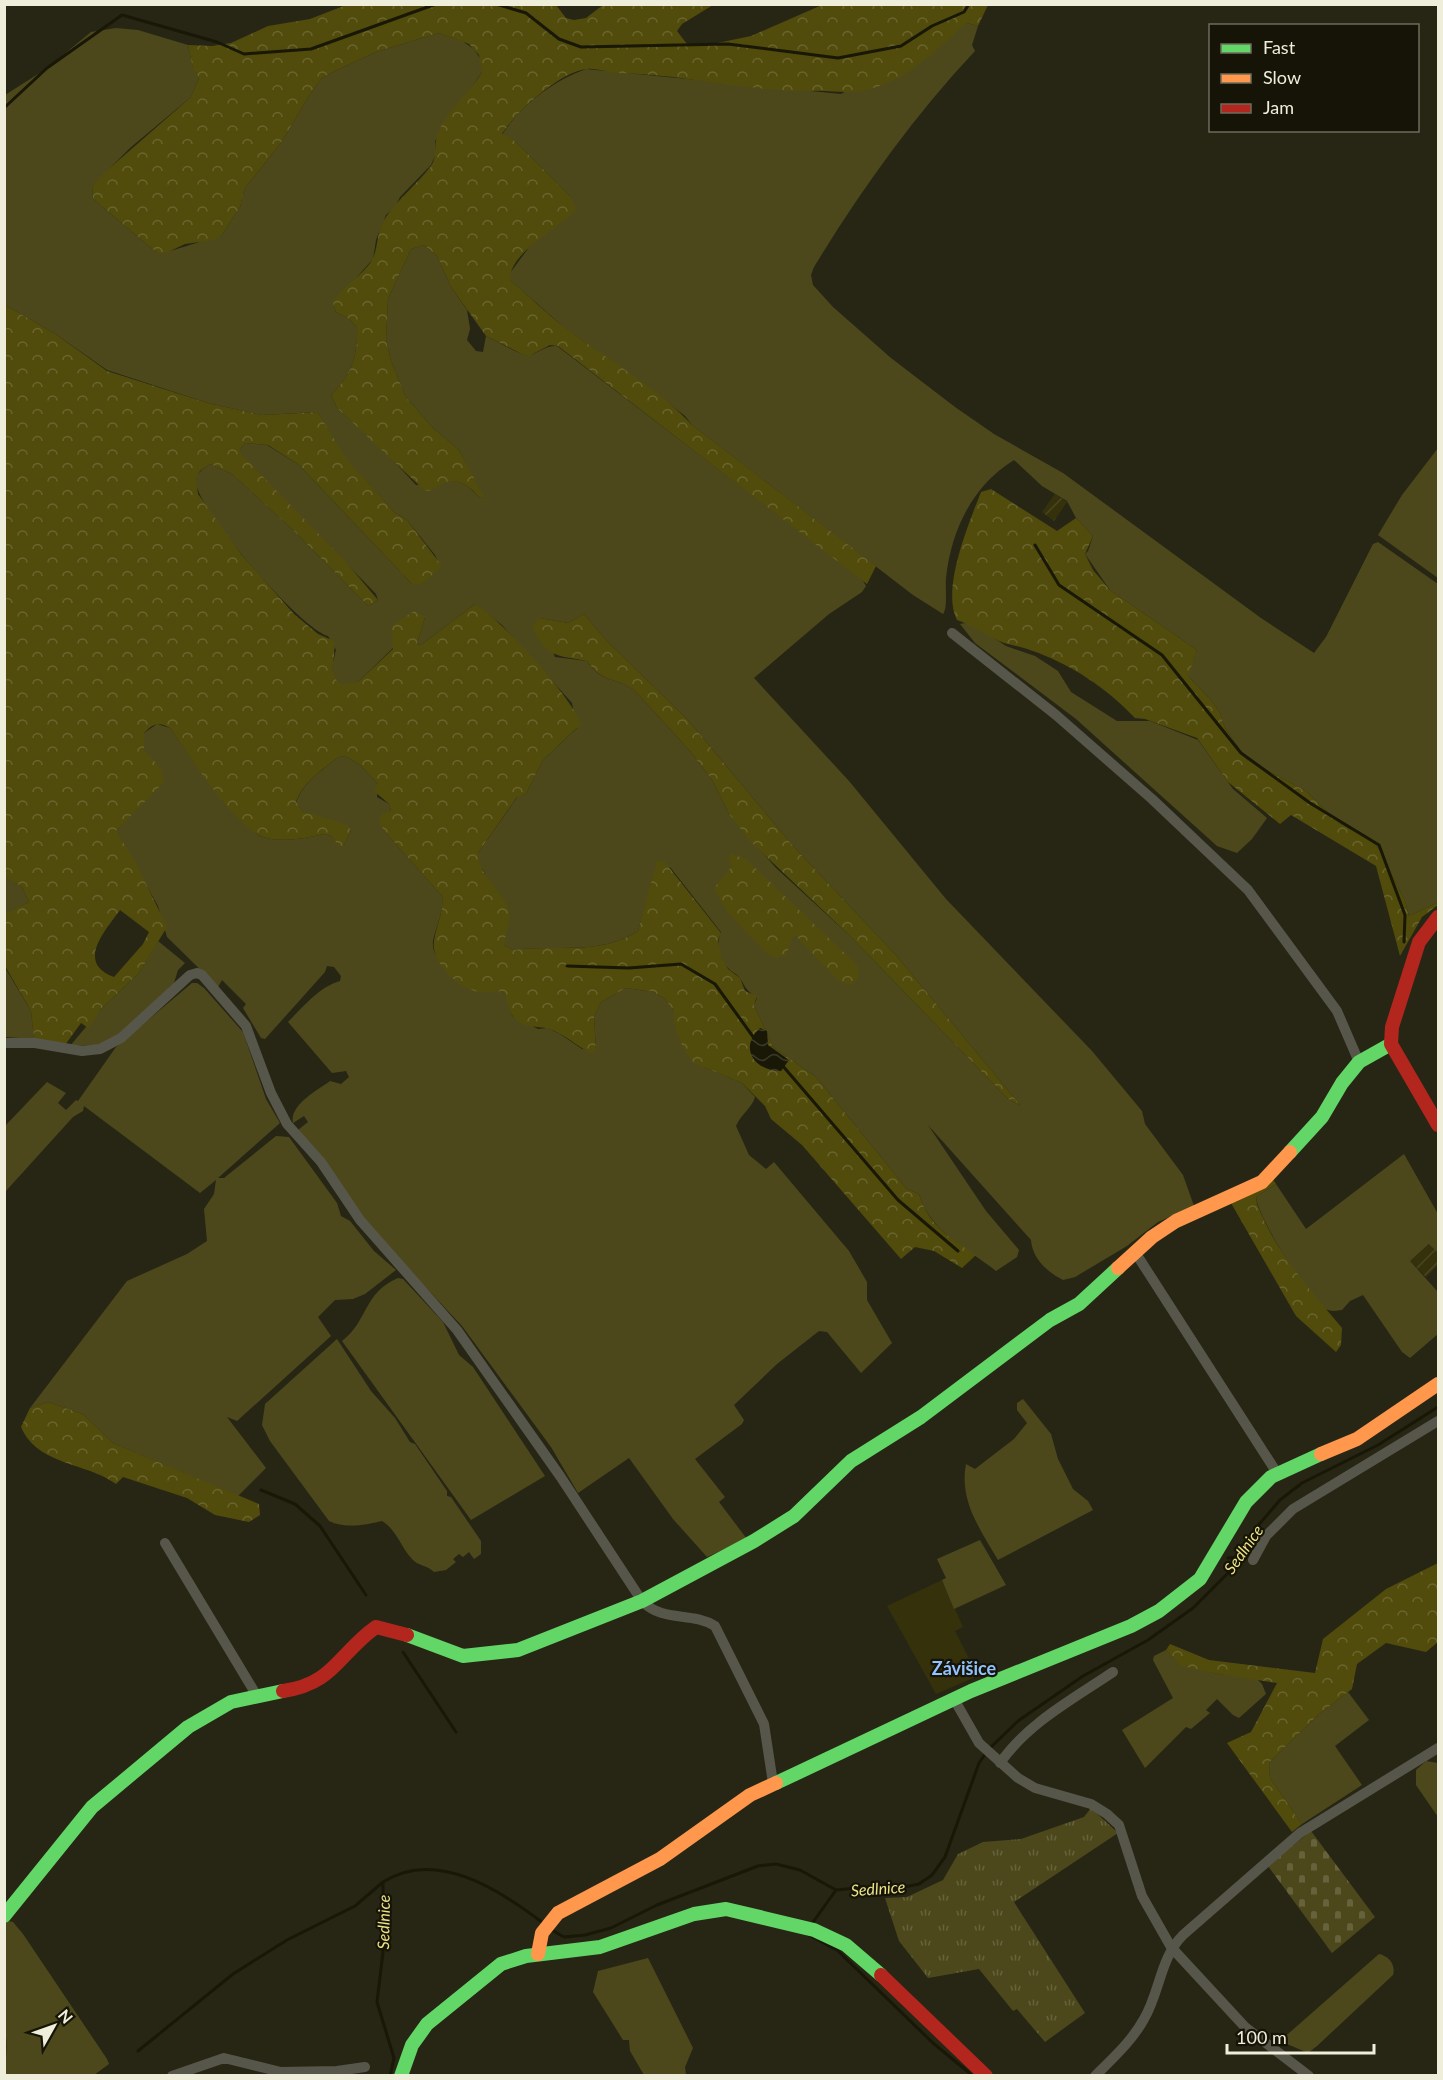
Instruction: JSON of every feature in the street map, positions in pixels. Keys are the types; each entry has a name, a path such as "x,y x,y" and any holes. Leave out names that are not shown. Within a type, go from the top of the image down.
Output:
{"street":[{"path":"952,633 1100,753 1248,890 1337,1011 1359,1062"},
{"path":"1438,917 1426,931 1416,951 1392,1027 1391,1044 1438,1125"},
{"path":"4,1043 35,1043 82,1052 100,1049 121,1038 190,975 196,973 202,975 246,1026 261,1060 271,1093 287,1125 321,1162 360,1220 457,1330 566,1485 642,1601 660,1615 689,1617 715,1626 764,1724 773,1783"},
{"path":"4,1916 92,1807 188,1727 231,1702 292,1690 329,1674 366,1634 376,1628 391,1630 463,1656 518,1650 642,1601 754,1541 794,1516 851,1461 921,1416 1050,1320 1079,1304 1152,1237 1176,1221 1254,1187 1270,1176 1323,1117 1342,1083 1359,1062 1391,1044"},
{"path":"1135,1252 1277,1473"},
{"path":"538,1954 540,1938 551,1919 569,1905 660,1859 723,1812 773,1783 954,1699 1131,1626 1159,1611 1200,1579 1246,1502 1277,1473 1357,1439 1438,1384"},
{"path":"1253,1560 1266,1536 1293,1509 1438,1421"},
{"path":"165,1543 256,1696"},
{"path":"998,1761 1037,1724 1113,1672"},
{"path":"954,1699 979,1743 1018,1778 1035,1788 1091,1804 1119,1825 1142,1896 1170,1947 1245,2027 1310,2076"},
{"path":"1095,2076 1128,2043 1145,2018 1170,1947 1300,1833 1438,1748"},
{"path":"401,2076 415,2039 432,2019 495,1968 516,1958 600,1947 694,1914 718,1909 742,1911 811,1929 838,1940 860,1956 986,2076"},
{"path":"172,2076 224,2058 281,2072 337,2071 365,2067"}],"shaded area":[{"path":"1055,494 1067,502 1054,521 1042,512"},
{"path":"1430,1244 1438,1253 1438,1265 1426,1277 1410,1261"},
{"path":"942,1580 963,1627 955,1631 978,1676 936,1694 887,1606"}],"green space":[{"path":"346,5 556,5 566,18 574,20 586,18 603,5 713,5 682,24 677,31 687,44 703,46 751,36 822,5 988,5 978,26 967,23 919,64 893,81 878,87 856,92 788,91 587,69 564,77 539,94 517,115 502,134 515,141 570,196 576,209 518,259 512,269 510,280 560,323 648,386 692,425 876,566 867,584 558,346 550,345 529,356 486,336 451,287 437,256 424,245 411,249 388,299 386,339 391,361 406,397 433,428 459,450 484,497 480,498 462,483 456,482 444,483 430,491 424,490 337,408 331,395 349,372 355,356 357,327 349,319 336,312 333,304 341,292 372,260 383,222 433,163 439,130 482,72 479,55 469,44 439,33 376,52 322,78 281,143 245,188 240,207 222,235 214,240 185,244 166,253 157,253 93,199 92,186 104,173 191,97 199,78 193,69 188,45 212,46 231,43 268,26 310,19"},
{"path":"967,23 978,26 972,45 975,51 930,102 869,182 814,267 811,275 813,285 833,307 891,358 955,407 994,434 1063,473 1261,618 1314,653 1326,637 1373,544 1378,542 1438,584 1438,902 1409,916 1405,901 1379,849 1371,840 1339,823 1306,791 1247,760 1225,728 1220,713 1211,700 1187,675 1197,650 1110,590 1085,554 1093,536 1076,518 1067,501 1042,486 1014,460 987,482 966,510 949,560 943,614 913,595 692,425 685,416 654,392 565,328 510,280 510,273 533,242 562,222 570,196 515,141 502,135 528,104 562,80 586,69 841,94"},
{"path":"116,28 138,30 188,45 193,68 199,78 191,97 130,148 92,186 93,199 157,253 222,235 240,207 245,188 281,143 322,78 376,52 439,33 462,41 474,49 483,63 482,72 435,141 435,156 431,165 386,215 376,240 373,259 333,304 336,312 349,319 357,327 355,356 349,372 331,395 337,408 388,455 416,485 457,482 464,484 480,498 483,497 459,450 433,428 406,397 391,361 386,339 388,299 411,249 424,245 437,256 451,287 467,310 470,329 467,340 476,351 483,352 486,336 526,355 557,346 862,579 866,586 862,592 829,614 754,678 849,781 946,899 1092,1051 1142,1111 1145,1124 1183,1175 1194,1206 1158,1222 1127,1246 1075,1277 1063,1280 1041,1264 1034,1253 1031,1240 928,1125 986,1211 1019,1250 1017,1257 996,1271 941,1229 925,1208 919,1194 907,1189 816,1077 773,1047 754,1005 757,998 729,969 720,956 718,946 721,932 670,867 647,900 638,931 623,939 608,944 578,948 513,950 504,945 484,871 477,864 478,853 518,796 526,794 543,760 577,728 572,703 502,625 475,604 421,645 417,644 425,617 394,629 393,648 359,681 342,686 333,674 332,666 336,650 328,636 296,613 252,566 212,516 200,495 196,481 202,469 210,464 232,474 292,529 368,606 378,600 376,594 240,454 240,449 245,443 267,445 299,465 412,584 422,584 438,562 435,555 407,520 394,512 343,456 318,412 262,415 208,403 107,370 54,333 5,305 5,95 46,69 91,32","holes":["584,614 606,640 688,720 793,846 895,954 1021,1106 1008,1099 849,935 776,868 729,814 712,780 690,751 634,690 603,677 587,661 555,657 540,618 568,623"]},
{"path":"5,305 54,333 107,371 208,403 262,415 318,412 344,456 394,512 407,520 442,566 422,584 412,584 299,465 268,445 245,443 240,449 241,454 345,561 378,600 368,606 292,529 232,474 210,464 200,471 196,479 198,494 241,554 294,614 318,634 334,641 333,671 337,680 342,685 359,681 393,649 392,626 414,611 425,617 417,644 421,645 475,604 501,625 534,659 575,711 581,724 543,760 526,794 517,797 478,853 482,868 509,911 504,945 513,950 578,948 608,944 623,939 638,931 657,861 664,861 721,933 718,940 721,957 728,969 740,978 745,991 757,996 754,1005 773,1047 816,1077 907,1189 919,1194 928,1215 935,1223 949,1237 976,1255 962,1268 934,1251 915,1247 901,1259 802,1145 771,1119 765,1106 742,1083 694,1063 683,1048 674,1024 674,1011 664,998 653,992 626,988 601,1002 594,1017 596,1050 591,1053 555,1031 518,1021 512,1015 503,992 472,990 456,981 442,966 434,949 442,896 385,832 379,822 382,814 391,811 389,804 374,791 378,784 360,765 347,757 340,756 314,776 303,788 296,802 302,811 347,825 351,830 345,843 340,847 331,836 324,834 277,840 263,837 239,819 200,771 170,728 159,724 144,733 144,749 161,769 164,782 116,831 136,863 167,927 139,973 101,1009 88,1028 81,1023 65,1045 34,1039 31,1011 5,966 4,914 29,902 22,887 4,876","holes":["120,910 149,932 143,944 114,977 103,971 97,964 95,955 101,937"]},
{"path":"1438,448 1438,578 1378,535 1402,495"},
{"path":"991,489 1057,531 1076,518 1093,536 1085,554 1093,570 1110,590 1197,650 1188,676 1211,700 1220,713 1225,728 1247,760 1306,791 1339,823 1371,840 1379,849 1405,901 1409,916 1438,902 1438,905 1422,917 1400,956 1376,866 1291,815 1280,824 1228,782 1197,738 1145,719 1135,718 1100,687 1073,669 1045,655 1006,644 957,620 952,591 958,556 981,492"},
{"path":"584,614 606,640 688,720 793,846 895,954 1021,1106 1008,1099 849,935 750,841 729,814 712,780 690,751 634,690 604,677 587,661 567,658 547,650 532,626 540,618 568,623"},
{"path":"960,624 974,625 1006,646 1035,656 1058,671 1071,692 1117,721 1150,721 1198,740 1233,789 1267,818 1252,839 1237,853 1217,846 1076,719 975,643"},
{"path":"157,724 170,728 214,788 241,820 253,831 270,839 294,839 324,834 331,836 340,846 345,843 351,830 302,811 296,803 308,783 340,756 347,757 360,765 378,784 377,797 389,804 391,811 386,814 385,832 442,896 441,913 433,941 434,951 439,960 448,968 471,981 503,992 508,999 512,1016 538,1029 547,1028 560,1034 582,1049 596,1050 594,1017 601,1002 626,988 653,992 664,998 674,1011 674,1024 704,1067 742,1083 755,1097 736,1126 749,1155 766,1169 774,1162 849,1251 867,1282 867,1300 892,1343 861,1373 827,1332 819,1331 777,1364 734,1405 744,1420 742,1424 695,1459 725,1497 719,1502 747,1539 707,1557 673,1519 629,1458 578,1493 551,1447 462,1326 372,1230 298,1130 308,1122 304,1116 293,1123 295,1110 300,1104 330,1081 341,1084 349,1077 346,1071 332,1073 288,1022 318,993 340,981 341,976 334,967 327,966 325,972 265,1039 261,1038 243,1008 246,1004 222,980 218,987 167,937 158,906 116,831 139,806 150,757 144,749 144,733"},
{"path":"731,854 746,859 856,964 859,972 857,980 850,985 839,981 794,934 786,955 776,958 768,954 728,913 714,889 732,865 728,860"},
{"path":"5,876 22,887 29,902 5,914"},
{"path":"158,941 185,963 178,970 173,986 106,1045 70,1046 101,1009 139,973"},
{"path":"4,966 31,1011 34,1039 5,1037"},
{"path":"192,983 197,983 204,988 243,1032 266,1099 280,1123 218,1178 224,1178 276,1136 289,1137 337,1203 341,1216 350,1221 374,1251 396,1270 365,1294 353,1299 335,1300 318,1317 331,1336 237,1421 227,1417 266,1468 238,1496 113,1443 83,1414 48,1402 30,1408 127,1281 187,1254 207,1241 204,1209 214,1194 216,1180 200,1193 84,1106 83,1111 73,1117 5,1192 5,1126 47,1082 66,1093 58,1103 66,1110 76,1100 78,1101 116,1047"},
{"path":"1404,1154 1438,1214 1438,1253 1429,1244 1410,1261 1438,1292 1438,1334 1410,1358 1402,1352 1363,1295 1350,1301 1338,1311 1326,1309 1316,1301 1274,1238 1265,1222 1256,1197 1276,1184 1306,1229"},
{"path":"1272,1178 1276,1184 1256,1197 1257,1204 1283,1254 1342,1328 1341,1345 1336,1352 1296,1316 1231,1203"},
{"path":"398,1278 403,1279 443,1322 459,1355 473,1367 545,1476 471,1520 342,1341 351,1333 378,1291"},
{"path":"337,1339 371,1391 395,1418 410,1442 415,1444 447,1491 447,1496 451,1497 481,1541 481,1554 474,1559 469,1552 463,1557 459,1554 453,1559 456,1562 446,1570 434,1572 413,1560 391,1529 382,1521 348,1526 329,1521 270,1441 262,1425 265,1404"},
{"path":"1023,1399 1051,1434 1058,1459 1073,1489 1088,1501 1093,1510 998,1560 978,1526 968,1502 966,1464 975,1469 1014,1439 1027,1423 1017,1410 1017,1403"},
{"path":"48,1402 83,1414 113,1443 259,1504 260,1515 249,1522 215,1515 187,1498 123,1477 116,1484 91,1471 51,1456 29,1440 21,1427 30,1408"},
{"path":"980,1540 1006,1585 954,1609 942,1580 946,1578 937,1559"},
{"path":"1438,1563 1438,1642 1426,1652 1386,1643 1357,1664 1352,1689 1318,1715 1269,1763 1270,1778 1302,1824 1292,1832 1227,1743 1251,1732 1277,1683 1182,1666 1166,1650 1170,1644 1209,1660 1315,1673 1323,1639 1386,1589"},
{"path":"1166,1650 1182,1665 1218,1674 1256,1678 1262,1684 1266,1694 1239,1718 1217,1699 1206,1710 1210,1713 1191,1729 1186,1727 1145,1768 1122,1730 1173,1698 1153,1660 1154,1656"},
{"path":"1348,1692 1369,1720 1335,1746 1362,1785 1302,1824 1270,1778 1269,1763 1318,1715"},
{"path":"1426,1761 1438,1763 1438,1817 1416,1785 1416,1770"},
{"path":"1091,1808 1118,1833 1014,1902 1085,2013 1045,2042 1017,2009 1013,2011 979,1969 928,1978 899,1941 885,1898 907,1897 943,1880 958,1854 983,1842 1021,1839 1084,1817"},
{"path":"1311,1831 1375,1917 1332,1953 1268,1866"},
{"path":"8,1921 13,1922 23,1934 107,2059 109,2064 94,2075 5,2076 7,2045 4,2028 4,1926"},
{"path":"1379,1954 1391,1962 1393,1975 1317,2046 1308,2053 1280,2041"},
{"path":"648,1958 693,2048 685,2067 686,2075 644,2075 630,2051 629,2040 623,2040 593,1992 598,1971"}],"water":[{"path":"760,1028 767,1031 768,1045 789,1060 781,1071 764,1067 752,1057 750,1043"}],"waterway":[{"path":"4,108 47,68 122,15 217,42 244,54 311,49 436,4"},
{"path":"496,4 526,13 559,39 581,47 728,44 838,58 901,46 932,26 964,12 969,4"},
{"path":"1035,545 1059,585 1162,655 1241,753 1310,803 1379,845 1405,915 1404,942"},
{"path":"567,966 629,968 681,964 715,984 754,1038"},
{"path":"782,1065 898,1200 958,1251"},
{"name":"Sedlnice","path":"990,1748 1018,1721 1083,1676 1148,1640 1193,1608 1234,1567 1255,1529 1280,1500 1302,1483 1378,1445 1438,1407"},
{"path":"261,1490 295,1504 320,1526 366,1595"},
{"path":"1228,1558 1238,1557"},
{"path":"403,1652 456,1732"},
{"name":"Sedlnice","path":"550,1929 564,1937 585,1935 611,1928 657,1905 758,1866 776,1864 800,1870 836,1890 866,1887 890,1890 919,1884 932,1875 945,1857 979,1763 986,1753"},
{"name":"Sedlnice","path":"390,2076 394,2058 377,2002 383,1952 383,1882 403,1873 424,1869 446,1871 467,1877 487,1887 543,1923"},
{"path":"138,2051 233,1974 287,1940 355,1906 383,1882"},
{"path":"811,1925 836,1890"},
{"path":"807,1934 837,1950 933,2043 973,2076"}],"traffic: fast":[{"path":"1290,1152 1322,1117 1342,1083 1359,1062 1391,1044"},
{"path":"407,1635 463,1656 518,1650 642,1601 754,1541 794,1516 851,1461 921,1417 1050,1320 1079,1304 1118,1268"},
{"path":"776,1783 971,1691 1131,1626 1159,1611 1200,1579 1246,1502 1271,1477 1321,1454"},
{"path":"4,1916 92,1807 188,1727 231,1702 283,1691"},
{"path":"401,2076 412,2045 427,2024 501,1964 526,1956 600,1947 694,1914 726,1909 814,1930 846,1945 881,1975"}],"traffic: slow":[{"path":"1118,1268 1152,1237 1176,1221 1262,1182 1290,1152"},
{"path":"1321,1454 1357,1439 1438,1384"},
{"path":"538,1954 542,1933 558,1913 660,1859 750,1795 776,1783"}],"traffic: jam":[{"path":"1438,917 1419,942 1392,1027 1391,1044 1438,1125"},
{"path":"283,1691 314,1682 325,1675 376,1627 407,1635"},
{"path":"881,1975 986,2076"}],"district":[{"name":"Závišice","path":"964,1668"}]}
